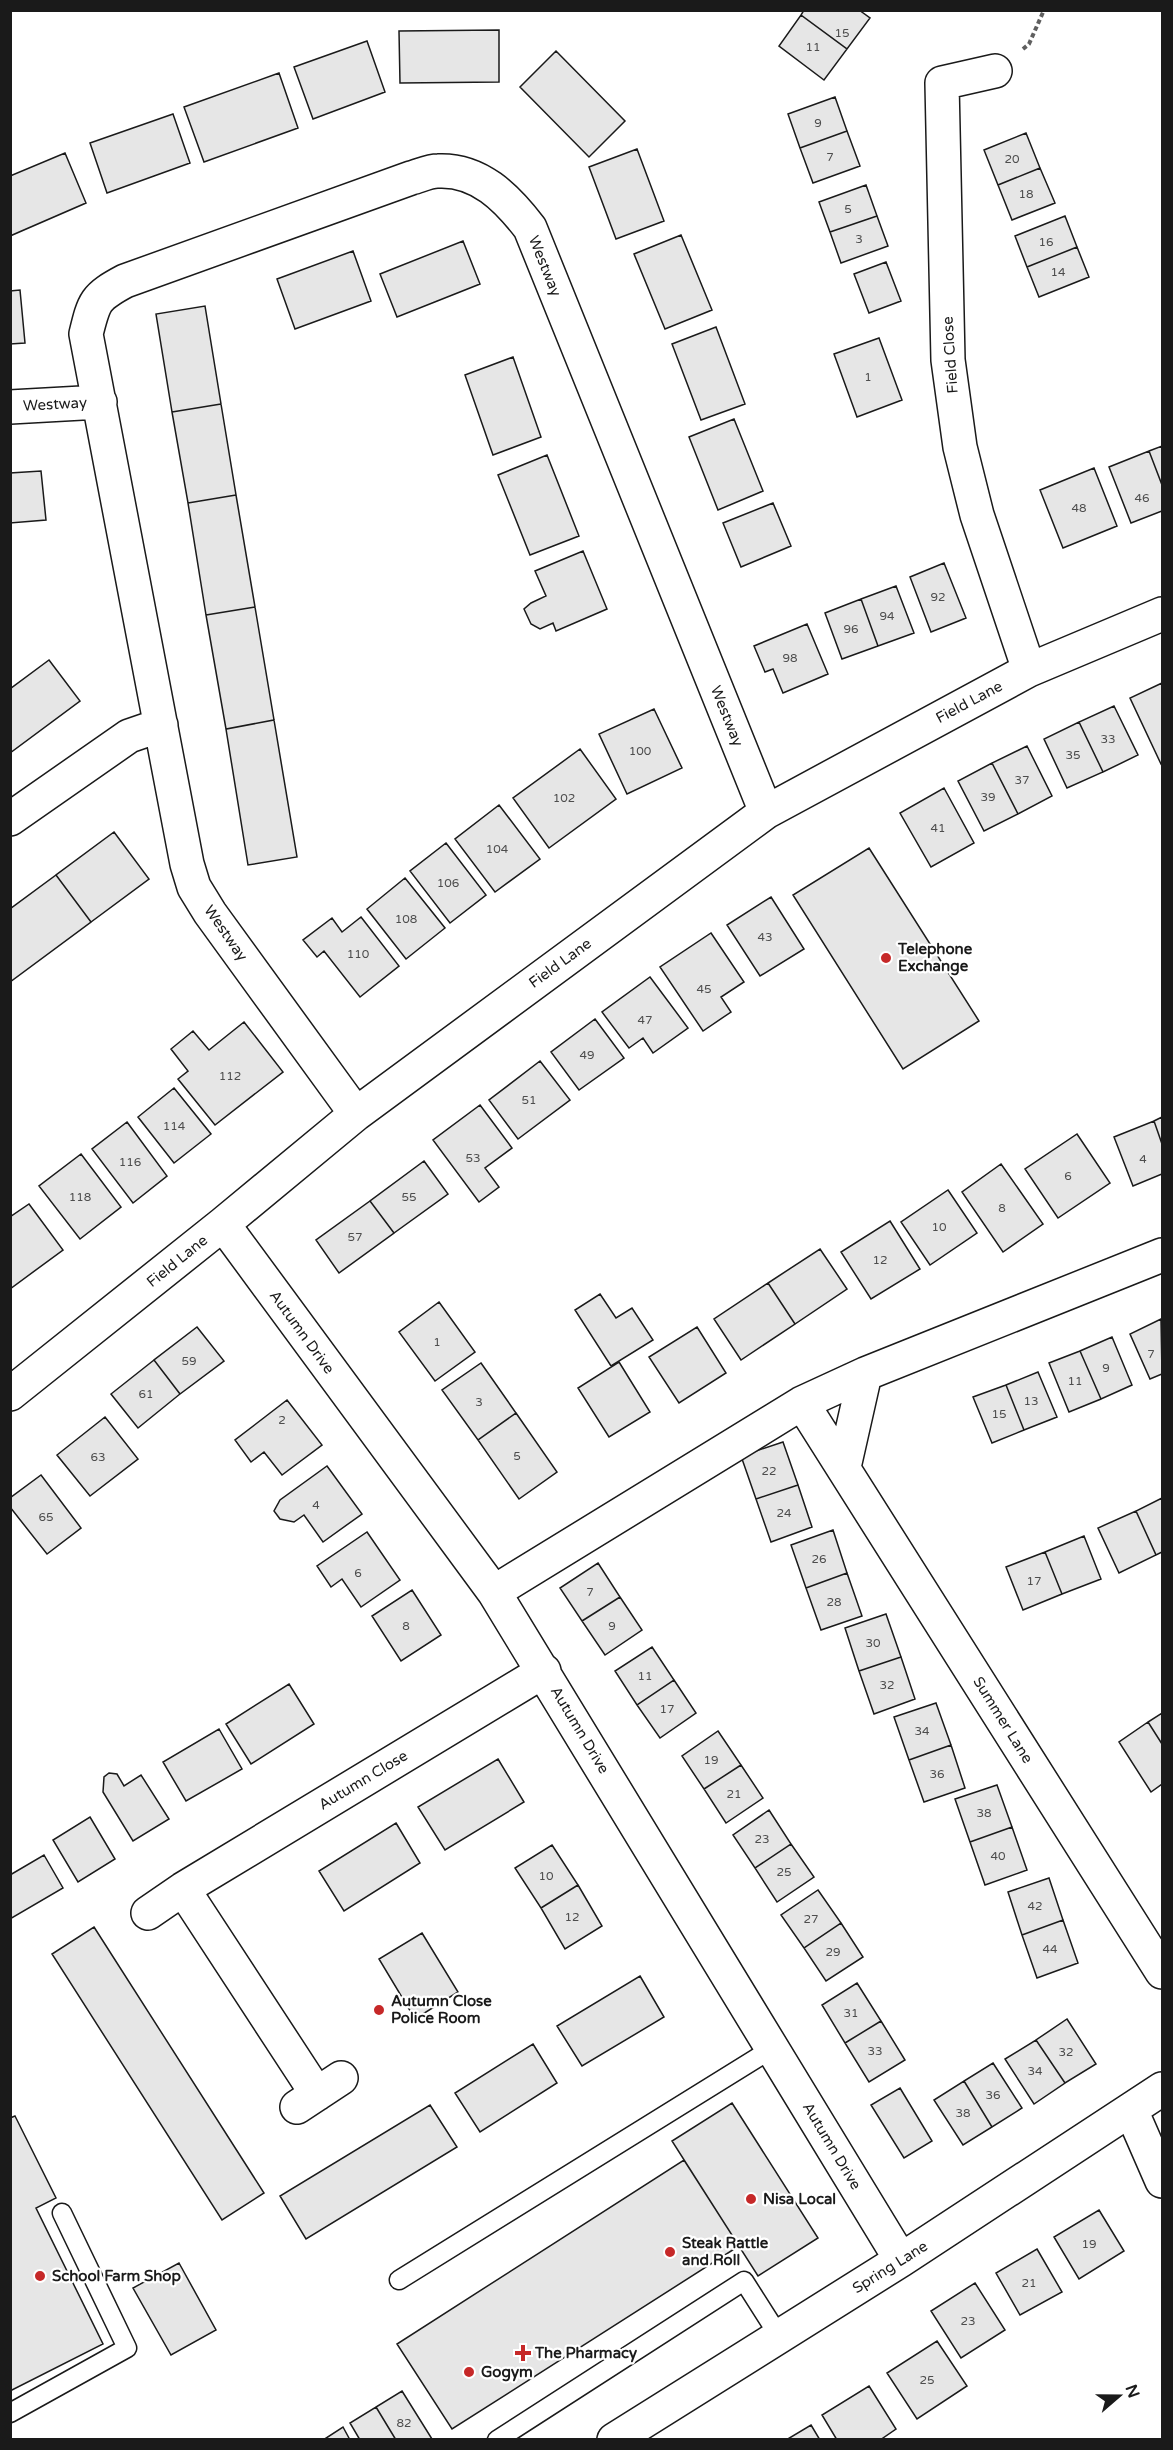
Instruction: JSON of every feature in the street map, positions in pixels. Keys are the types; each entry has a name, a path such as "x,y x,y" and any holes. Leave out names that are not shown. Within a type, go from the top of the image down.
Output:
{"street":[{"name":"Field Close","path":"995,71 942,83 948,360 960,447 977,515 1029,670"},
{"name":"Westway","path":"356,1114 210,913 194,887 187,864 86,334 92,310 103,292 125,281 411,178 438,171 460,174 489,184 511,202 530,228 766,812"},
{"name":"Westway","path":"10,406 100,402"},
{"name":"Field Lane","path":"10,1394 223,1224 356,1114 766,812 1029,670 1162,614"},
{"path":"10,819 129,736 161,725"},
{"name":"Autumn Drive","path":"223,1224 494,1592 901,2260"},
{"path":"494,1592 802,1402 865,1374 1162,1255"},
{"path":"844,1467 865,1374"},
{"name":"Summer Lane","path":"802,1402 1162,1972"},
{"name":"Autumn Close","path":"148,1913 183,1889 544,1671"},
{"path":"183,1889 318,2093"},
{"name":"Spring Lane","path":"614,2439 901,2260 1162,2090"},
{"path":"1131,2110 1162,2181"}],"lane":[{"path":"399,2280 773,2048"},
{"path":"10,2413 127,2348 62,2213"},
{"path":"497,2439 744,2280 779,2336"}],"building":[{"path":"804,10 859,10 870,18 847,49 801,15"},
{"path":"801,15 847,49 824,80 779,46"},
{"path":"499,30 499,82 400,83 399,31"},
{"path":"367,41 385,92 313,119 294,67"},
{"path":"556,51 625,121 589,157 520,87"},
{"path":"279,73 298,128 204,162 184,107"},
{"path":"835,97 847,131 800,148 788,114"},
{"path":"173,114 190,163 107,193 90,143"},
{"path":"847,131 860,166 813,183 800,148"},
{"path":"1026,133 1040,168 998,185 984,150"},
{"path":"637,149 664,221 616,239 589,167"},
{"path":"65,153 86,203 10,236 10,176"},
{"path":"1040,168 1055,203 1012,220 998,185"},
{"path":"866,185 877,216 830,232 819,202"},
{"path":"877,216 888,246 841,263 830,232"},
{"path":"1065,216 1077,247 1027,267 1015,236"},
{"path":"681,235 712,310 665,329 634,254"},
{"path":"463,241 480,284 397,317 380,274"},
{"path":"1077,247 1089,277 1039,297 1027,267"},
{"path":"353,251 371,301 295,329 277,279"},
{"path":"886,262 901,301 869,313 854,274"},
{"path":"20,290 25,343 10,344 10,291"},
{"path":"205,306 221,404 172,412 156,314"},
{"path":"716,327 745,404 701,420 672,344"},
{"path":"879,338 902,400 857,417 834,354"},
{"path":"513,357 541,437 493,455 465,375"},
{"path":"221,404 236,495 188,503 172,412"},
{"path":"734,419 763,491 718,510 689,437"},
{"path":"1162,446 1162,485 1149,451"},
{"path":"1149,451 1162,485 1162,511 1131,523 1109,467"},
{"path":"547,455 579,536 530,555 498,475"},
{"path":"1094,468 1117,526 1063,548 1040,490"},
{"path":"41,471 46,520 10,523 10,473"},
{"path":"236,495 255,607 206,615 188,503"},
{"path":"773,503 791,546 741,567 723,523"},
{"path":"583,551 607,609 556,631 553,623 540,629 531,624 524,609 546,596 535,571"},
{"path":"944,563 966,618 931,632 910,577"},
{"path":"896,586 914,633 878,646 861,599"},
{"path":"861,599 878,646 842,659 825,613"},
{"path":"255,607 274,720 226,729 206,615"},
{"path":"807,624 828,674 783,693 773,669 765,672 754,646"},
{"path":"49,660 80,701 10,753 10,689"},
{"path":"1162,683 1162,763 1161,764 1130,698"},
{"path":"1114,706 1138,755 1103,772 1079,722"},
{"path":"654,709 682,768 627,794 599,734"},
{"path":"274,720 297,857 248,865 226,729"},
{"path":"1079,722 1103,772 1067,788 1044,739"},
{"path":"1027,746 1052,796 1018,814 992,763"},
{"path":"580,749 616,799 549,848 513,798"},
{"path":"992,763 1018,814 984,831 958,781"},
{"path":"944,788 974,843 931,867 900,813"},
{"path":"499,805 540,859 495,892 455,839"},
{"path":"114,832 149,879 91,922 56,875"},
{"path":"446,843 486,895 450,923 410,871"},
{"name":"Telephone Exchange","path":"869,848 979,1021 903,1069 793,895"},
{"path":"56,875 91,922 10,982 10,909"},
{"path":"405,878 445,928 406,959 367,909"},
{"path":"771,897 804,949 760,976 727,925"},
{"path":"361,917 399,966 360,997 324,951 317,957 303,940 332,918 342,932"},
{"path":"711,933 744,982 721,997 731,1012 703,1031 660,967"},
{"path":"650,977 688,1028 653,1053 643,1038 629,1048 602,1012"},
{"path":"595,1019 624,1058 579,1090 551,1052"},
{"path":"244,1022 283,1072 215,1125 178,1079 188,1071 171,1049 193,1031 209,1050"},
{"path":"540,1061 570,1100 518,1139 489,1100"},
{"path":"174,1088 211,1134 174,1163 138,1117"},
{"path":"480,1105 512,1148 485,1168 499,1187 479,1202 433,1140"},
{"path":"1162,1117 1162,1144 1154,1121"},
{"path":"1154,1121 1162,1144 1162,1174 1133,1186 1114,1137"},
{"path":"127,1122 167,1176 133,1203 92,1149"},
{"path":"1077,1134 1110,1183 1058,1218 1025,1169"},
{"path":"81,1154 121,1207 80,1239 39,1186"},
{"path":"424,1161 448,1194 394,1233 370,1201"},
{"path":"1001,1164 1043,1224 1003,1252 962,1192"},
{"path":"948,1190 977,1233 930,1265 901,1222"},
{"path":"370,1201 394,1233 339,1273 316,1240"},
{"path":"29,1204 63,1250 10,1289 10,1217"},
{"path":"890,1221 920,1269 871,1299 841,1252"},
{"path":"820,1249 847,1289 795,1324 768,1283"},
{"path":"768,1283 795,1324 741,1360 714,1319"},
{"path":"600,1294 616,1318 632,1308 653,1340 611,1366 575,1310"},
{"path":"439,1302 475,1352 435,1381 399,1332"},
{"path":"1161,1319 1162,1374 1150,1379 1130,1334"},
{"path":"197,1327 224,1361 180,1394 154,1360"},
{"path":"697,1327 726,1373 679,1403 649,1357"},
{"path":"1112,1337 1132,1385 1101,1399 1080,1351"},
{"path":"1080,1351 1101,1399 1069,1412 1049,1363"},
{"path":"154,1360 180,1394 138,1428 111,1394"},
{"path":"619,1362 650,1412 609,1437 578,1388"},
{"path":"481,1363 516,1413 478,1440 442,1390"},
{"path":"1038,1372 1057,1417 1024,1430 1006,1385"},
{"path":"1006,1385 1024,1430 992,1443 973,1397"},
{"path":"287,1400 322,1445 282,1475 264,1452 251,1462 235,1440"},
{"path":"516,1413 557,1472 519,1499 478,1440"},
{"path":"105,1417 138,1459 90,1496 57,1455"},
{"path":"783,1442 798,1485 756,1499 741,1456"},
{"path":"327,1466 362,1514 323,1542 304,1515 294,1522 280,1519 274,1511 280,1500"},
{"path":"41,1475 81,1528 47,1554 10,1507 10,1498"},
{"path":"798,1485 812,1527 771,1542 756,1499"},
{"path":"1162,1498 1162,1552 1156,1555 1136,1511"},
{"path":"1136,1511 1156,1555 1119,1573 1098,1528"},
{"path":"833,1530 847,1573 806,1588 791,1545"},
{"path":"367,1532 400,1580 361,1607 342,1579 331,1587 317,1566"},
{"path":"1084,1536 1101,1579 1062,1594 1045,1552"},
{"path":"1045,1552 1062,1594 1023,1610 1006,1567"},
{"path":"598,1563 620,1597 582,1621 560,1588"},
{"path":"847,1573 862,1616 821,1630 806,1588"},
{"path":"412,1590 441,1635 401,1661 372,1616"},
{"path":"620,1597 642,1630 605,1655 582,1621"},
{"path":"886,1614 901,1657 859,1671 845,1628"},
{"path":"652,1647 674,1680 637,1705 615,1671"},
{"path":"901,1657 915,1699 874,1714 859,1671"},
{"path":"674,1680 696,1713 660,1738 637,1705"},
{"path":"289,1684 314,1724 251,1764 226,1724"},
{"path":"936,1703 951,1745 909,1760 894,1717"},
{"path":"1162,1713 1162,1744 1148,1722"},
{"path":"1148,1722 1162,1744 1162,1784 1151,1792 1119,1742"},
{"path":"219,1729 242,1769 186,1801 163,1762"},
{"path":"718,1731 741,1765 704,1789 682,1756"},
{"path":"951,1745 965,1788 924,1802 909,1760"},
{"path":"498,1759 524,1802 445,1850 418,1807"},
{"path":"741,1765 763,1798 726,1823 704,1789"},
{"path":"109,1773 117,1774 124,1786 141,1775 169,1819 133,1841 103,1792 104,1777"},
{"path":"997,1785 1012,1827 970,1842 955,1799"},
{"path":"769,1810 791,1844 755,1868 733,1835"},
{"path":"90,1817 115,1859 78,1882 53,1840"},
{"path":"396,1823 420,1863 344,1911 319,1871"},
{"path":"1012,1827 1027,1870 985,1885 970,1842"},
{"path":"791,1844 814,1877 777,1902 755,1868"},
{"path":"552,1845 578,1885 541,1908 515,1868"},
{"path":"44,1855 63,1888 10,1919 10,1875"},
{"path":"1049,1878 1063,1920 1022,1935 1008,1892"},
{"path":"578,1885 602,1926 565,1949 541,1908"},
{"path":"818,1890 841,1923 804,1948 781,1915"},
{"path":"1063,1920 1078,1963 1037,1978 1022,1935"},
{"path":"841,1923 863,1957 826,1981 804,1948"},
{"path":"94,1927 264,2193 222,2220 52,1954"},
{"path":"422,1933 458,1992 415,2019 379,1959"},
{"path":"640,1976 664,2017 582,2066 557,2026"},
{"path":"857,1983 881,2021 845,2043 822,2005"},
{"path":"1067,2019 1096,2064 1065,2083 1036,2040"},
{"path":"881,2021 905,2060 869,2082 845,2043"},
{"path":"1036,2040 1065,2083 1034,2104 1005,2059"},
{"path":"533,2044 557,2083 480,2132 455,2093"},
{"path":"993,2063 1022,2108 992,2127 964,2081"},
{"path":"964,2081 992,2127 963,2145 934,2100"},
{"path":"900,2088 932,2141 904,2158 871,2105"},
{"name":"Nisa Local","path":"732,2103 818,2238 758,2276 672,2141"},
{"path":"430,2105 457,2147 306,2239 280,2196"},
{"name":"School Farm Shop","path":"15,2116 56,2198 36,2208 103,2344 10,2391 10,2118"},
{"path":"684,2160 739,2246 452,2429 397,2344"},
{"path":"1099,2210 1124,2251 1079,2279 1054,2237"},
{"path":"1037,2249 1062,2292 1020,2315 996,2273"},
{"path":"179,2263 216,2330 171,2355 133,2288"},
{"path":"975,2283 1005,2330 961,2358 931,2311"},
{"path":"937,2341 967,2386 917,2419 887,2373"},
{"path":"869,2386 896,2429 880,2440 837,2440 822,2415"},
{"path":"402,2391 432,2440 396,2440 376,2407"},
{"path":"376,2407 396,2440 360,2440 350,2423"},
{"path":"811,2425 820,2440 786,2440"},
{"path":"343,2427 350,2440 323,2440"}],"place":[{"name":"Telephone Exchange","path":"886,958"},
{"name":"Autumn Close Police Room","path":"379,2010"},
{"name":"Nisa Local","path":"751,2199"},
{"name":"Steak Rattle and Roll","path":"670,2252"},
{"name":"School Farm Shop","path":"40,2276"},
{"name":"The Pharmacy","path":"523,2353"},
{"name":"Gogym","path":"469,2372"}]}
